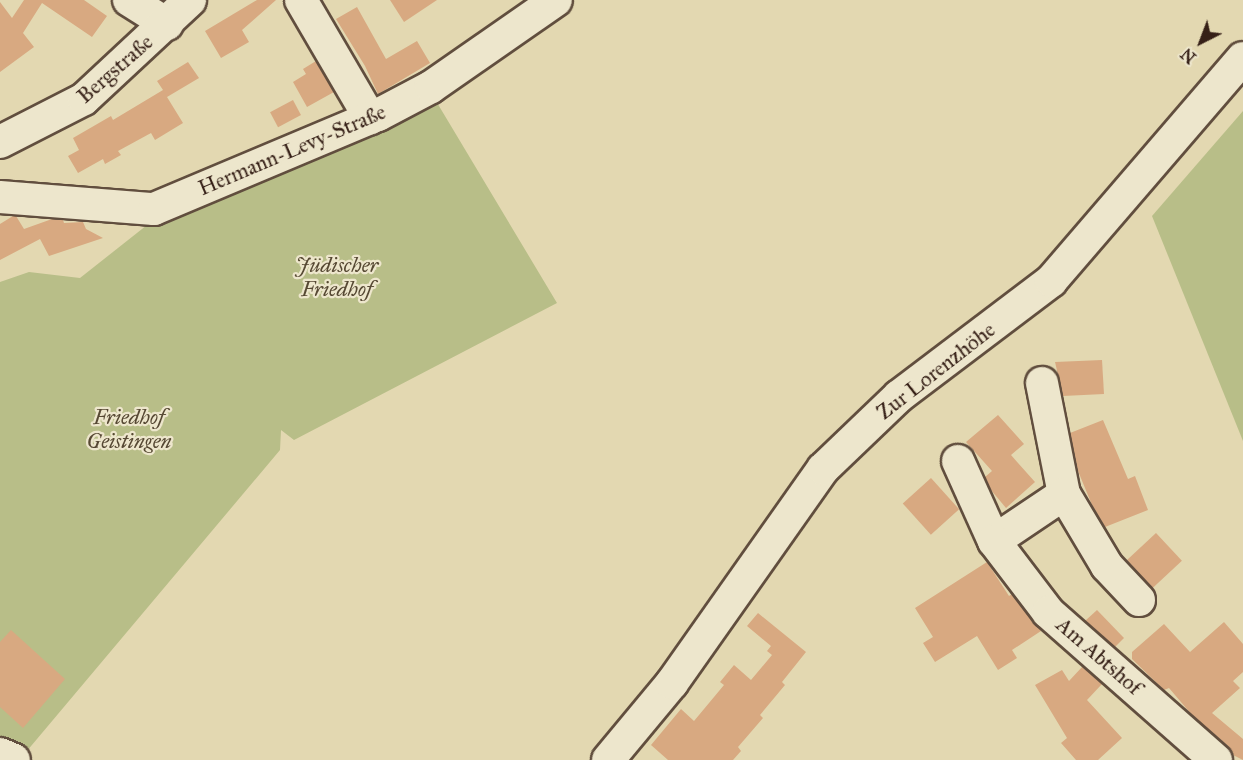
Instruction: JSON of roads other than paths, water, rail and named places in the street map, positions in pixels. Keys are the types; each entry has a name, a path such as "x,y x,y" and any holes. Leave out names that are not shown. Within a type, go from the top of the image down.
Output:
{"street":[{"path":"129,0 167,24"},
{"name":"Bergstraße","path":"0,142 84,99 167,24 190,0"},
{"path":"301,0 370,118"},
{"name":"Hermann-Levy-Straße","path":"0,197 154,209 370,118 430,87 523,9 556,0"},
{"name":"Zur Lorenzhöhe","path":"619,756 823,469 899,396 1051,281 1243,58"},
{"path":"1042,383 1064,494 1107,566 1139,600"},
{"name":"Am Abtshof","path":"958,461 994,541 1048,612 1216,760"},
{"path":"994,541 1064,494"},
{"path":"0,754 14,760"}],"park label":[{"name":"Jüdischer Friedhof","path":"337,277"},
{"name":"Friedhof Geistingen","path":"129,429"}]}
